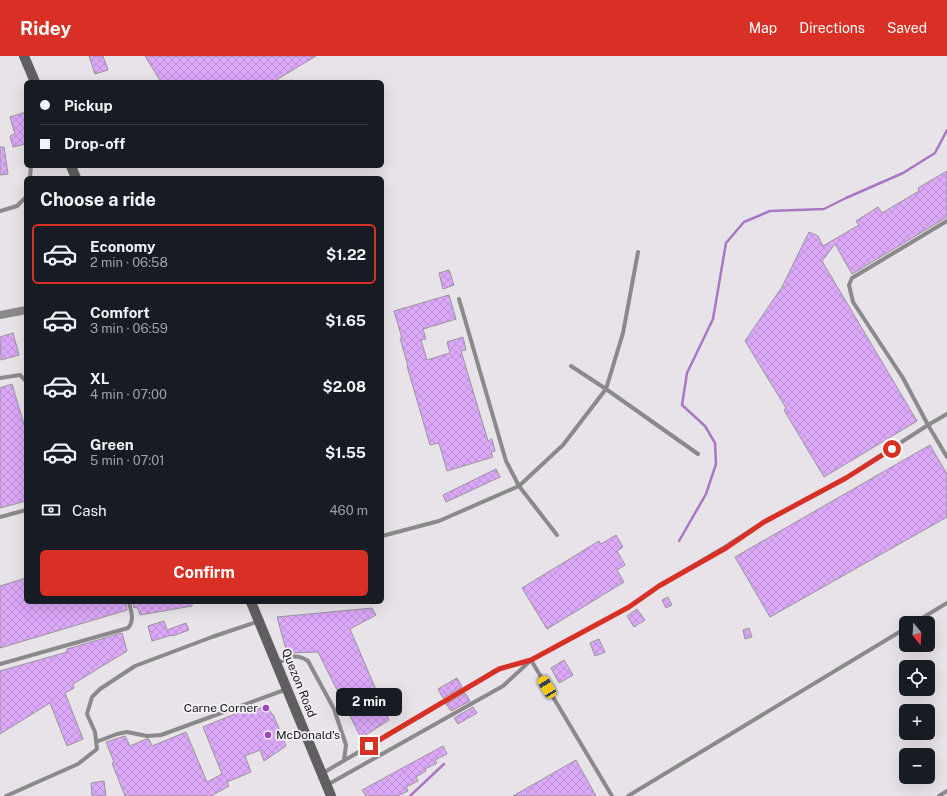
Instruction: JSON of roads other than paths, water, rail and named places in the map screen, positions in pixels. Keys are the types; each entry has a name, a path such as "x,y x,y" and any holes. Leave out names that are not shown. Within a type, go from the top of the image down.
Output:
{"main road":[{"path":"24,56 35,80"},
{"name":"Quezon Road","path":"252,604 331,796"}],"street":[{"path":"0,315 24,310"}],"lane":[{"path":"0,211 17,206 24,199"},
{"path":"947,220 852,278 849,285 853,302 903,378 947,457"},
{"path":"384,535 439,521 519,486 563,445 606,389 623,333 638,252"},
{"path":"459,299 506,461 519,486 557,535"},
{"path":"571,366 698,454"},
{"path":"0,378 20,375 24,379"},
{"path":"322,773 499,669 531,660 629,607 659,586 726,548 764,522 846,478 947,414"},
{"path":"0,517 24,511"},
{"path":"926,616 947,603"},
{"path":"0,664 128,628 132,624 133,618 130,604"},
{"path":"6,796 78,764 97,749 95,732 87,714 92,697 100,689 135,666 259,621"},
{"path":"628,796 899,632"},
{"path":"277,664 289,657 301,657 308,661 334,709 346,745 344,760"},
{"path":"327,785 503,686 531,660"},
{"path":"531,660 612,796"},
{"path":"96,742 127,732 147,736 161,735 287,689"},
{"path":"940,796 947,792"}],"waterway":[{"path":"679,541 706,494 716,464 715,443 705,426 682,405 687,373 713,319 726,243 744,222 770,211 824,209 903,173 935,153 947,130"},
{"path":"410,796 444,764"}],"place":[{"name":"Carne Corner","path":"266,708"},
{"name":"McDonald's","path":"268,735"}]}
